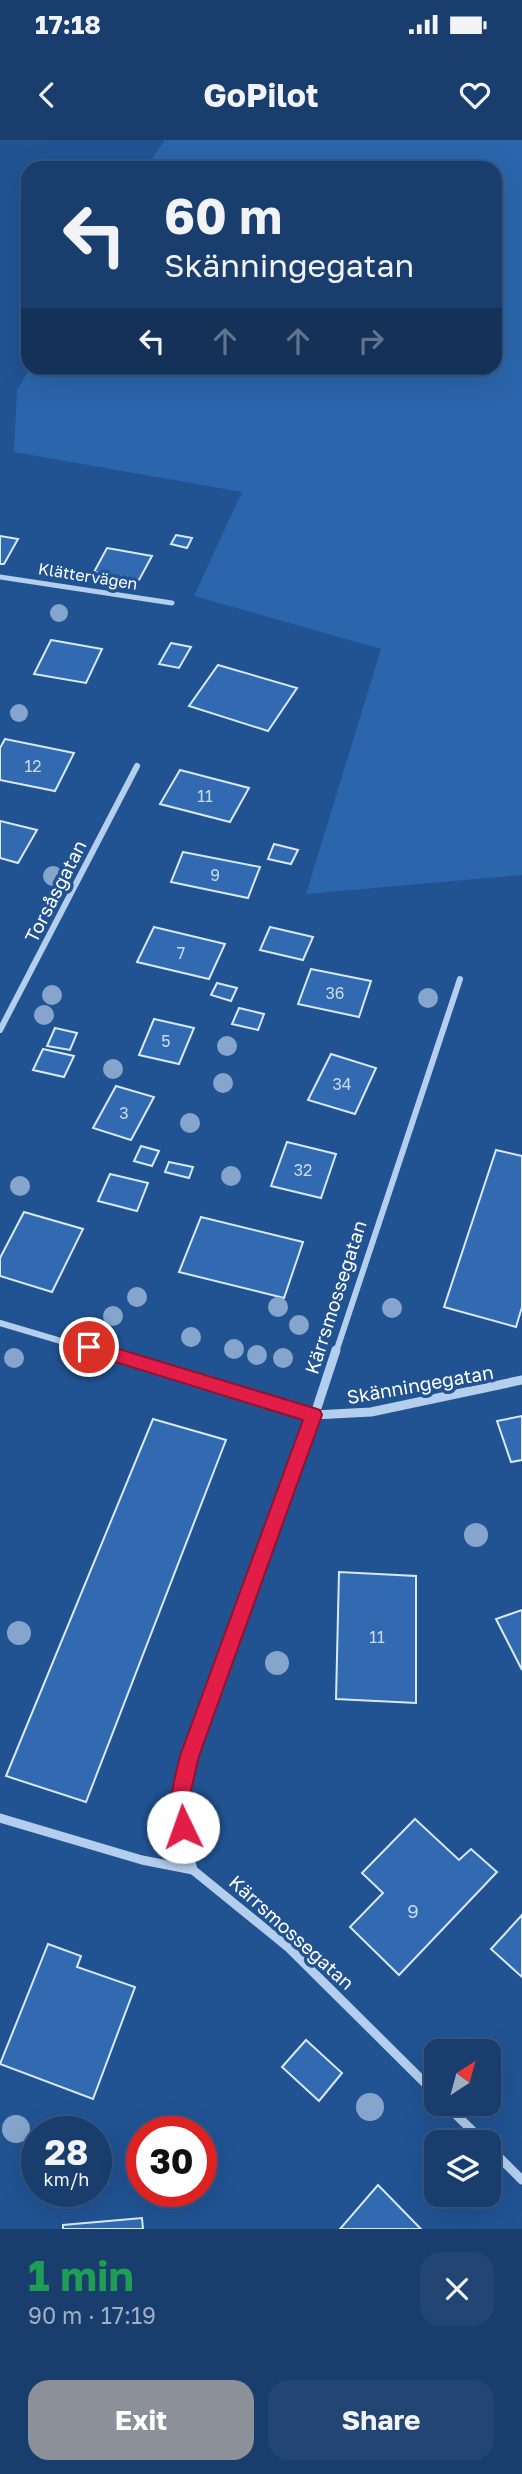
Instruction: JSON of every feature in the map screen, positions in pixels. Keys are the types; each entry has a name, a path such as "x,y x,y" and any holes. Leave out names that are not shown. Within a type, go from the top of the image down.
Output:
{"street":[{"name":"Klättervägen","path":"0,577 172,603"},
{"name":"Torsåsgatan","path":"0,1030 137,766"},
{"name":"Kärrsmossegatan","path":"424,2082 300,1958 233,1899 192,1870 180,1795 189,1756 314,1415 460,979"},
{"name":"Skänningegatan","path":"0,1323 314,1415 371,1412 522,1380"},
{"path":"0,1818 142,1860 192,1870"},
{"path":"457,2116 472,2130"},
{"path":"501,2159 522,2180"}],"shaded area":[{"path":"165,140 522,140 522,875 306,894 381,649 194,596 242,492 14,452 17,390 26,375 502,375 502,161 150,161"}],"building":[{"path":"176,535 192,538 187,548 171,544"},
{"path":"0,536 18,539 4,564 0,564"},
{"path":"107,548 152,556 139,580 94,572"},
{"path":"51,640 102,649 86,683 34,674"},
{"path":"171,643 191,647 179,668 159,664"},
{"path":"218,665 297,688 268,731 189,706"},
{"path":"5,739 74,753 55,791 0,780 0,748"},
{"path":"180,770 249,788 230,822 160,804"},
{"path":"0,821 37,830 18,863 0,858"},
{"path":"274,844 298,850 291,864 268,859"},
{"path":"183,852 260,867 248,898 171,882"},
{"path":"154,927 225,944 209,979 137,962"},
{"path":"270,927 313,937 303,960 260,950"},
{"path":"311,969 371,981 359,1017 298,1004"},
{"path":"217,983 237,988 231,1001 211,995"},
{"path":"239,1008 264,1014 258,1030 232,1024"},
{"path":"154,1019 194,1028 179,1064 139,1055"},
{"path":"55,1028 77,1033 70,1050 47,1046"},
{"path":"43,1049 74,1056 64,1077 33,1070"},
{"path":"331,1054 376,1068 355,1114 308,1100"},
{"path":"116,1086 154,1097 131,1140 93,1128"},
{"path":"287,1142 336,1154 321,1198 271,1186"},
{"path":"141,1146 159,1151 152,1166 134,1161"},
{"path":"496,1150 522,1156 522,1307 516,1327 444,1307"},
{"path":"169,1162 193,1167 189,1178 165,1172"},
{"path":"110,1174 148,1183 137,1211 98,1201"},
{"path":"24,1212 83,1229 52,1292 0,1276 0,1258"},
{"path":"201,1217 303,1242 284,1298 179,1272"},
{"path":"522,1416 522,1460 511,1462 497,1421"},
{"path":"153,1419 226,1440 86,1802 6,1776"},
{"path":"339,1572 416,1576 416,1703 336,1699"},
{"path":"522,1610 522,1670 496,1619"},
{"path":"415,1819 459,1860 471,1849 497,1872 399,1975 350,1927 383,1893 362,1873"},
{"path":"522,1915 522,1977 491,1949"},
{"path":"48,1944 81,1956 77,1967 135,1987 93,2099 0,2064"},
{"path":"306,2040 342,2073 319,2101 282,2067"},
{"path":"378,2185 421,2229 340,2229"},
{"path":"142,2218 143,2229 63,2229 63,2225"}],"route":[{"path":"89,1347 314,1415 189,1756 180,1795 183,1827"}]}
